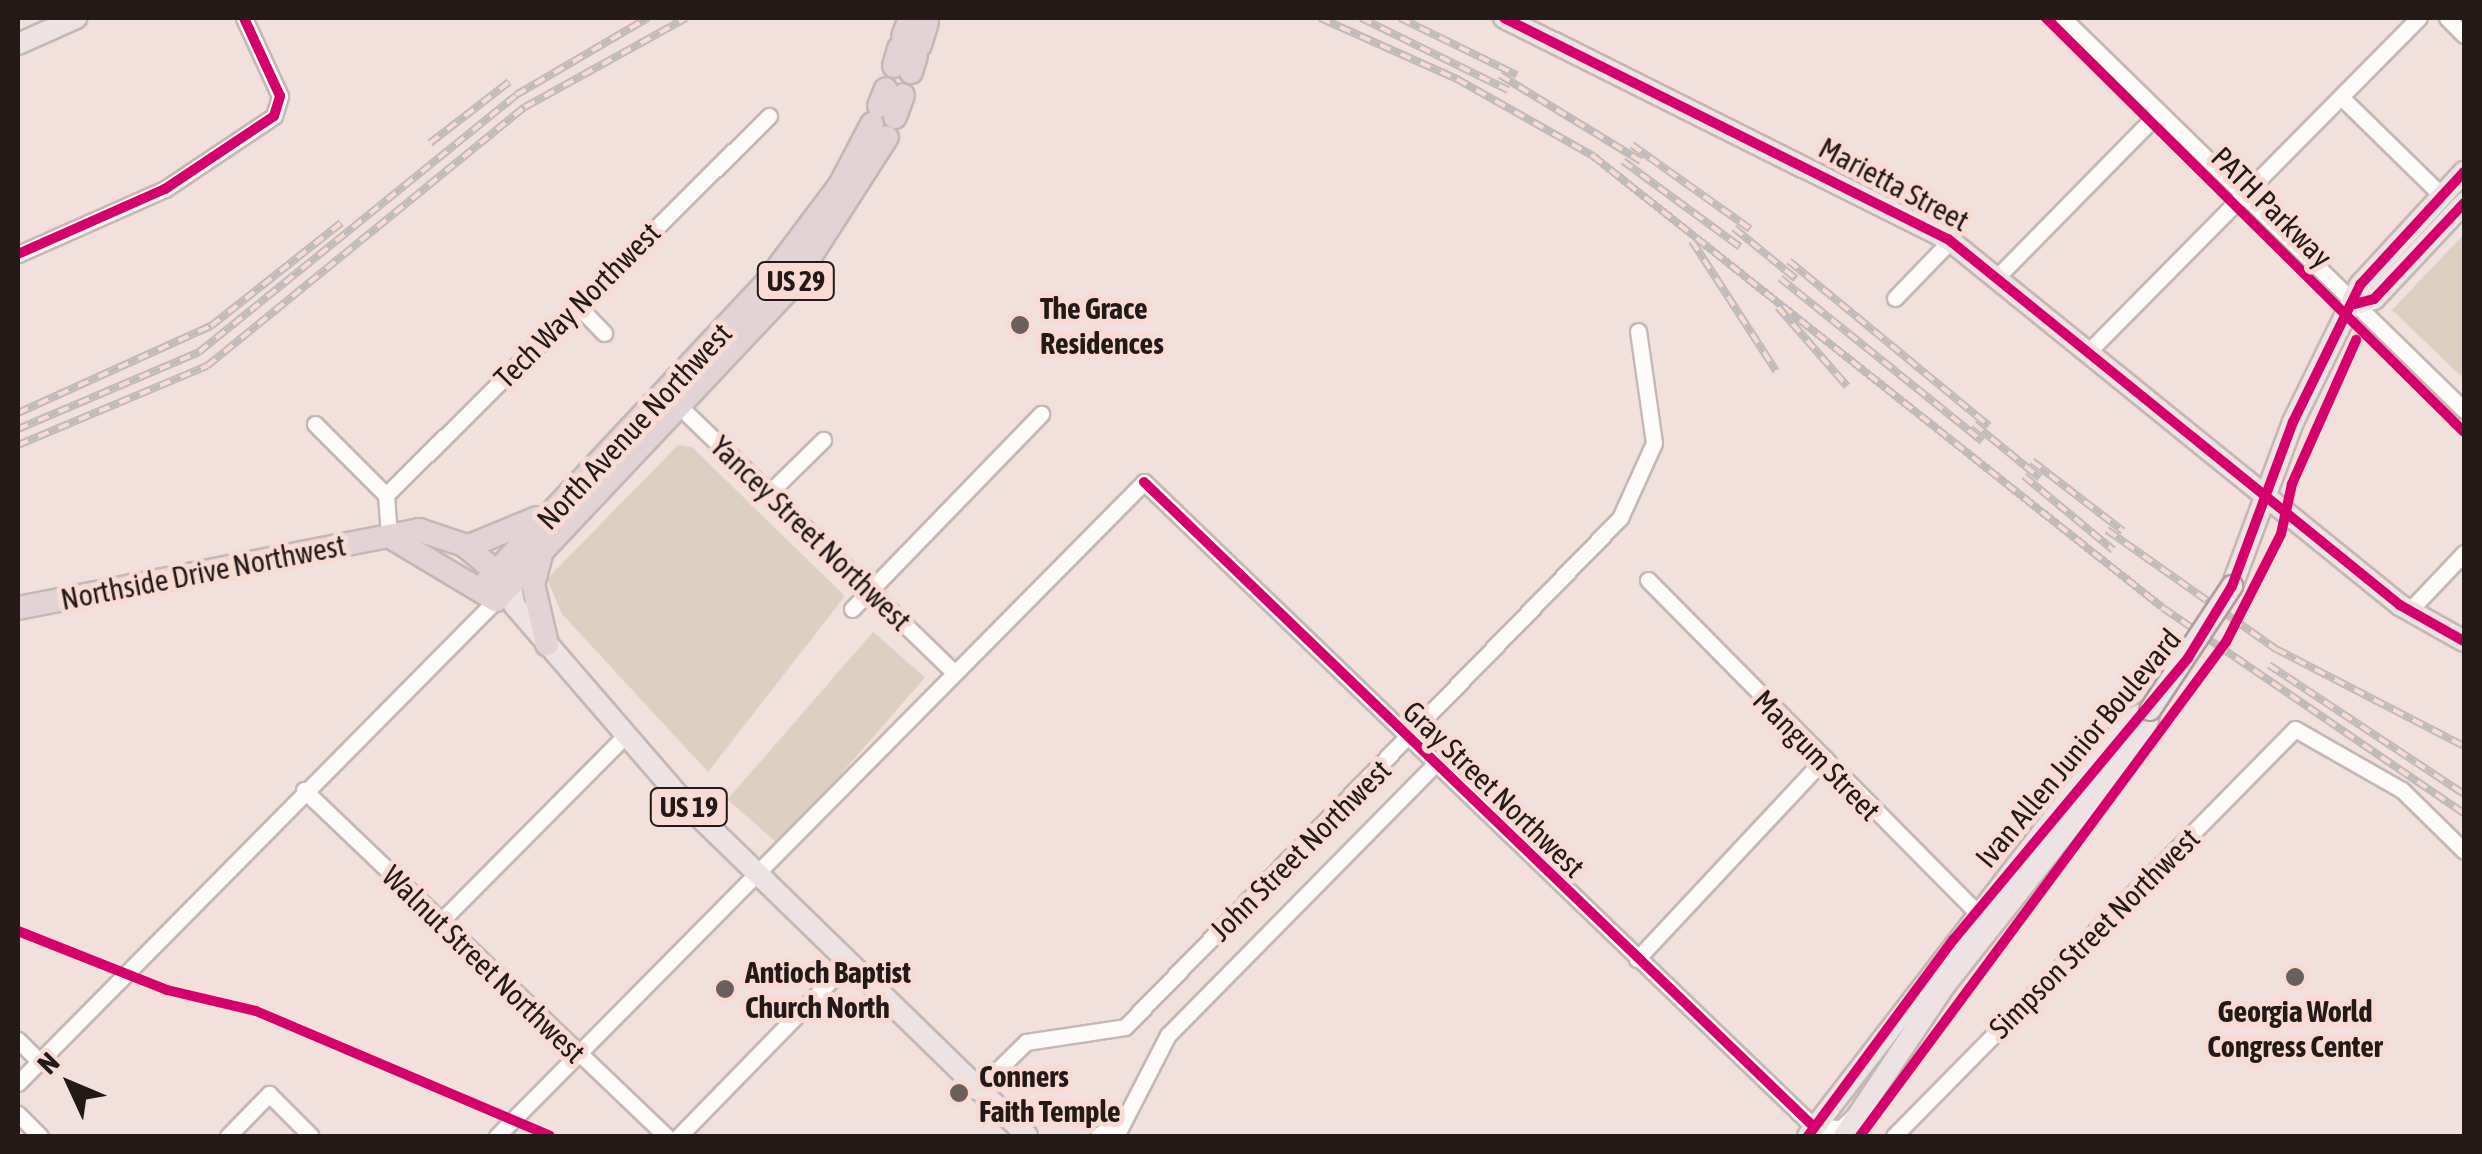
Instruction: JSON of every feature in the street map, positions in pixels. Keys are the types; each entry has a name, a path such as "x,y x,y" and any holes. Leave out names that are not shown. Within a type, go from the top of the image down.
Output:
{"highway":[{"name":"North Avenue Northwest","path":"500,590 565,501 814,260 900,74"},
{"name":"North Avenue Northwest","path":"500,590 543,552 672,400"},
{"path":"467,546 565,501"},
{"name":"Northside Drive Northwest","path":"18,608 419,530 467,546 500,590"},
{"name":"Northside Drive Northwest","path":"389,536 500,590"},
{"path":"543,552 533,584 547,644"}],"main road":[{"path":"18,44 76,18"},
{"name":"Marietta Street","path":"1504,18 1950,240 1998,275 2409,612 2464,641"},
{"name":"Ivan Allen Junior Boulevard","path":"1811,1132 1983,918 2145,732 2150,710 2232,586 2266,496 2367,274 2464,172"},
{"path":"2354,304 2374,299 2464,202"},
{"name":"Northside Drive Northwest","path":"500,590 625,736 756,875 1028,1136"},
{"name":"Ivan Allen Junior Boulevard","path":"1844,1136 1983,918"}],"street":[{"path":"18,254 166,189 274,116 280,96 244,18"},
{"path":"2063,18 2464,410"},
{"path":"2089,351 2419,18"},
{"path":"2446,18 2464,35"},
{"path":"2340,97 2441,195"},
{"path":"1998,275 2158,112"},
{"name":"Tech Way Northwest","path":"386,494 769,116"},
{"path":"1895,298 1950,240"},
{"path":"578,305 604,334"},
{"name":"John Street Northwest","path":"976,1090 1026,1042 1126,1027 1408,740 1638,492 1655,413 1638,331"},
{"name":"Yancey Street Northwest","path":"672,400 955,673"},
{"path":"852,610 1041,414"},
{"path":"316,424 386,494 389,536"},
{"path":"769,493 822,440"},
{"name":"Gray Street Northwest","path":"955,673 1144,482 1811,1132"},
{"path":"2409,612 2464,552"},
{"name":"Mangum Street","path":"1648,580 1983,918"},
{"name":"North Avenue Northwest","path":"18,1083 500,590"},
{"path":"497,1136 955,673"},
{"name":"Simpson Street Northwest","path":"1894,1136 2294,729 2402,790 2464,851"},
{"path":"439,923 625,736"},
{"path":"1636,959 1824,758"},
{"name":"Gray Street Northwest","path":"1121,1118 1168,1035 1433,766"},
{"name":"Walnut Street Northwest","path":"304,790 577,1056 666,1136"},
{"path":"680,1136 847,964"},
{"path":"18,1040 39,1061"},
{"path":"228,1136 269,1094 311,1136"},
{"path":"1811,1132 1841,1128 1863,1107"},
{"path":"18,1114 40,1136"},
{"path":"1098,1136 1121,1118"},
{"path":"1116,1136 1121,1118"}],"shaded area":[{"path":"2464,234 2464,379 2392,310"},
{"path":"678,445 692,447 845,596 708,772 562,614 547,579"},
{"path":"873,632 925,677 779,845 727,800"}],"railway":[{"path":"18,429 199,352 516,95 648,18"},
{"path":"18,445 207,366 525,107 686,18"},
{"path":"1320,18 1457,79 1593,156 2163,608 2464,813"},
{"path":"1361,18 1508,90"},
{"path":"1400,18 1517,75"},
{"path":"1500,75 1641,161"},
{"path":"430,143 509,82"},
{"path":"1632,145 1750,229"},
{"path":"1623,161 1740,247"},
{"path":"18,413 211,326 341,223"},
{"path":"1734,228 1796,279"},
{"path":"1692,241 1776,371"},
{"path":"1789,261 1989,426"},
{"path":"1780,278 1982,441"},
{"path":"1778,307 1847,386"},
{"path":"1974,424 2040,478"},
{"path":"2032,461 2123,531"},
{"path":"2024,476 2113,550"},
{"path":"2107,530 2276,649 2464,746"},
{"path":"2269,665 2464,794"}],"cycle path":[{"path":"18,254 165,189 274,116 280,96 244,18"},
{"path":"1504,18 1948,239 2400,605 2464,641"},
{"name":"PATH Parkway","path":"2046,18 2464,432"},
{"path":"1808,1136 1954,939 2188,658 2232,586 2293,422 2360,285 2464,172"},
{"path":"2355,304 2374,299 2464,203"},
{"path":"1860,1136 2226,642 2281,534 2292,484 2356,340"},
{"path":"1144,482 1814,1127"},
{"path":"18,931 167,990 256,1011 550,1136"}],"place":[{"name":"The Grace Residences","path":"1020,325"},
{"name":"Georgia World Congress Center","path":"2295,977"},
{"name":"Antioch Baptist Church North","path":"725,989"},
{"name":"Conners Faith Temple","path":"959,1093"}]}
